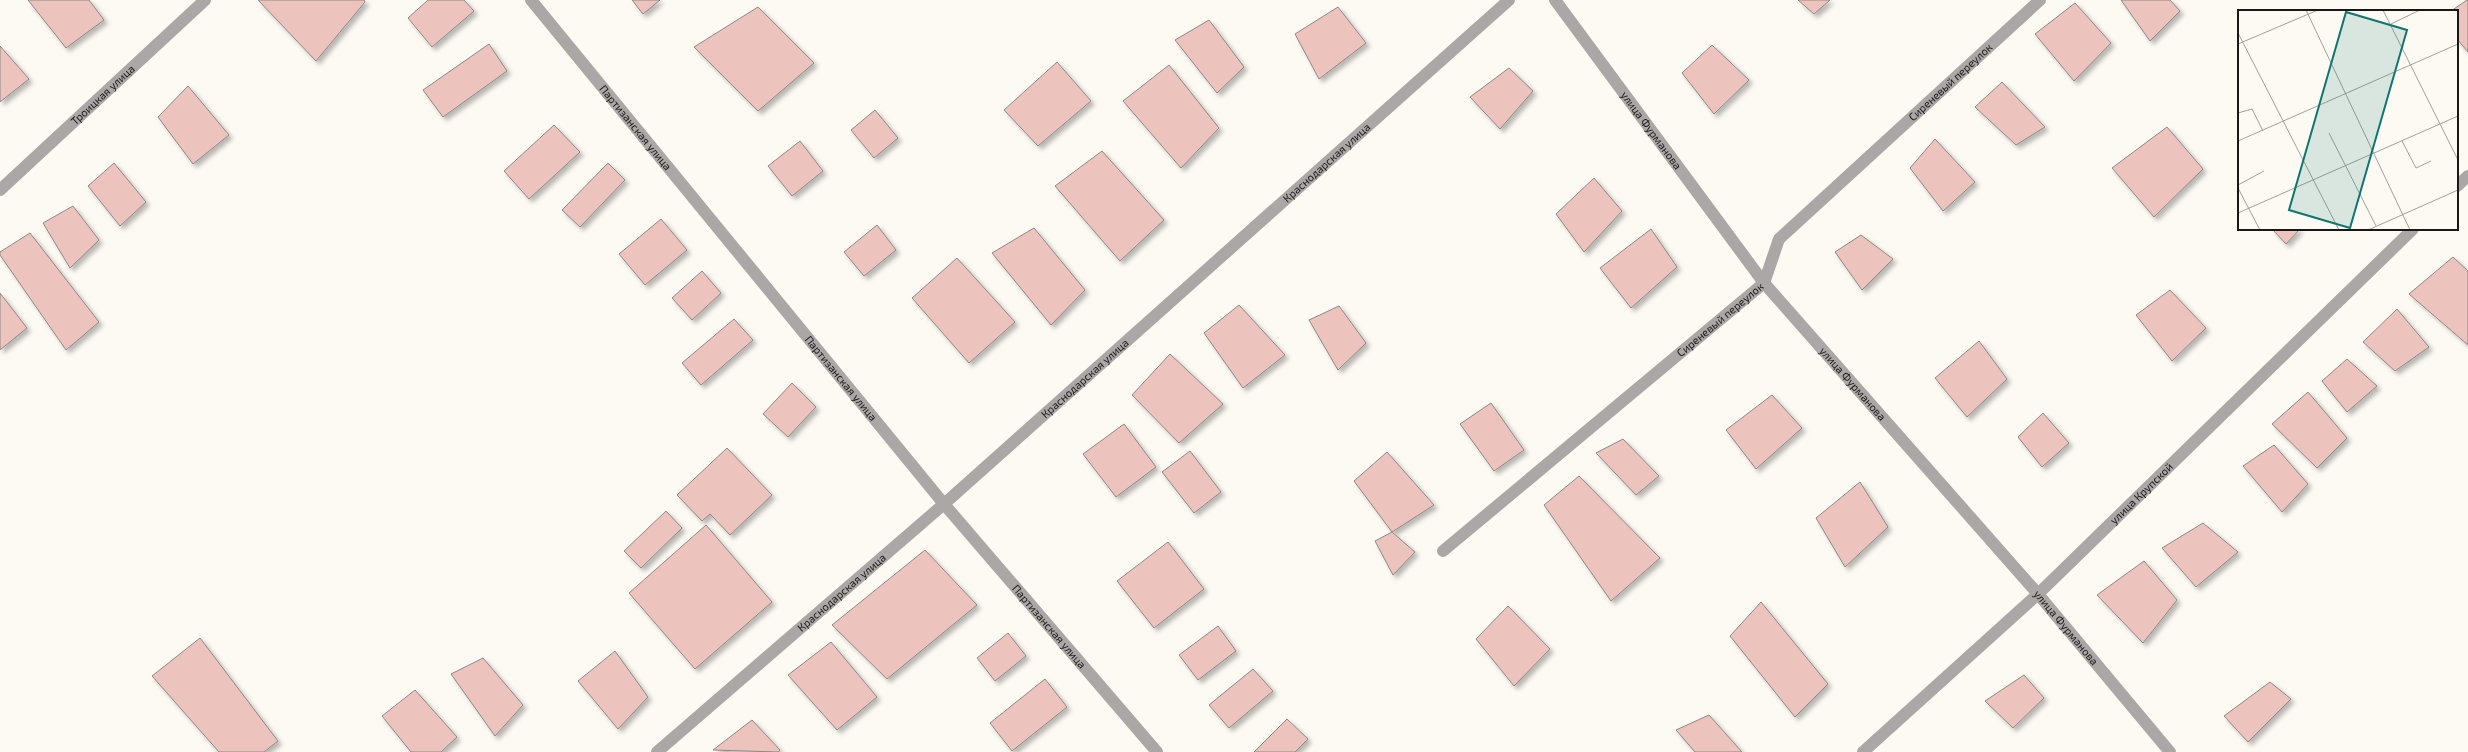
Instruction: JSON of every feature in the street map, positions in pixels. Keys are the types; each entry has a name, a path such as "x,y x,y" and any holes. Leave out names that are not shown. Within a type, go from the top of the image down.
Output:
{"street":[{"name":"Троицкая улица","path":"0,190 205,0"},
{"name":"Партизанская улица","path":"531,0 944,504 1157,752"},
{"name":"Краснодарская улица","path":"657,752 944,504 1509,0"},
{"name":"улица Фурманова","path":"1555,0 1764,283 2038,594 2170,752"},
{"name":"Сиреневый переулок","path":"1443,550 1764,283 1779,239 2040,0"},
{"path":"2458,185 2468,176"},
{"name":"улица Крупской","path":"1863,752 2038,594 2412,230"}],"building":[{"path":"28,0 89,0 104,20 66,48"},
{"path":"258,0 364,0 365,2 316,61"},
{"path":"428,0 464,0 474,11 432,47 408,18"},
{"path":"632,0 660,0 643,14"},
{"path":"1798,0 1830,0 1814,14"},
{"path":"2121,0 2170,0 2180,11 2150,41"},
{"path":"2468,0 2468,52 2458,40 2458,10 2452,10"},
{"path":"2075,3 2111,43 2074,81 2035,34"},
{"path":"758,7 814,63 758,111 694,47"},
{"path":"1338,7 1366,43 1319,79 1295,34"},
{"path":"1209,20 1244,67 1217,93 1175,40"},
{"path":"489,44 507,71 443,117 423,90"},
{"path":"1712,45 1749,80 1714,114 1682,73"},
{"path":"0,46 29,79 0,102"},
{"path":"1057,62 1091,101 1038,146 1004,110"},
{"path":"1169,65 1219,128 1181,168 1123,101"},
{"path":"1509,68 1533,91 1500,129 1470,97"},
{"path":"2002,82 2045,127 2016,145 1975,107"},
{"path":"188,86 229,135 193,164 158,117"},
{"path":"875,110 898,138 874,158 851,130"},
{"path":"554,125 580,152 529,199 504,171"},
{"path":"2167,127 2203,169 2154,217 2112,168"},
{"path":"1935,139 1975,182 1943,211 1910,168"},
{"path":"800,141 823,171 792,196 768,166"},
{"path":"1102,151 1164,220 1120,261 1055,186"},
{"path":"114,163 146,202 120,226 88,186"},
{"path":"608,163 625,180 580,227 562,210"},
{"path":"1594,178 1622,211 1584,252 1556,214"},
{"path":"73,206 99,240 70,268 43,223"},
{"path":"661,219 687,250 645,285 619,254"},
{"path":"877,225 896,250 864,276 844,252"},
{"path":"1034,228 1085,290 1051,325 992,253"},
{"path":"1651,229 1677,267 1631,308 1600,268"},
{"path":"2273,230 2299,230 2286,244"},
{"path":"30,233 99,322 66,350 0,255 0,252"},
{"path":"1861,235 1893,259 1862,290 1835,252"},
{"path":"2453,257 2468,271 2468,345 2409,294"},
{"path":"957,258 1015,322 969,363 912,298"},
{"path":"702,271 721,293 692,320 672,298"},
{"path":"2170,290 2206,328 2172,361 2136,315"},
{"path":"0,293 27,328 0,350"},
{"path":"1239,305 1285,355 1243,388 1204,333"},
{"path":"1339,306 1366,343 1338,370 1309,320"},
{"path":"2397,309 2429,347 2395,371 2363,342"},
{"path":"734,319 753,340 701,385 682,363"},
{"path":"1979,341 2007,379 1967,417 1935,378"},
{"path":"1170,354 1223,404 1179,443 1132,395"},
{"path":"2347,359 2377,386 2347,412 2322,381"},
{"path":"792,383 816,407 788,437 763,414"},
{"path":"2308,392 2347,438 2317,468 2272,424"},
{"path":"1772,395 1802,428 1756,469 1726,430"},
{"path":"1491,403 1524,450 1494,471 1460,424"},
{"path":"2043,413 2069,443 2042,467 2018,437"},
{"path":"1124,424 1156,467 1116,497 1083,454"},
{"path":"1623,439 1659,476 1636,495 1596,453"},
{"path":"2274,445 2308,484 2282,512 2243,466"},
{"path":"727,448 772,495 730,535 710,514 702,521 677,495"},
{"path":"1190,451 1221,492 1194,513 1162,472"},
{"path":"1387,452 1434,505 1392,532 1354,481"},
{"path":"1579,476 1660,558 1611,601 1544,505"},
{"path":"1860,482 1888,527 1845,567 1816,518"},
{"path":"666,511 682,528 641,568 624,551"},
{"path":"2203,523 2238,552 2196,587 2162,548"},
{"path":"706,525 772,602 695,669 629,593"},
{"path":"1392,532 1415,552 1393,575 1375,541"},
{"path":"1168,542 1204,589 1154,628 1117,581"},
{"path":"925,550 977,605 887,679 832,625"},
{"path":"2144,561 2177,600 2143,643 2097,595"},
{"path":"1761,602 1828,684 1795,717 1730,636"},
{"path":"1508,606 1550,649 1514,686 1476,639"},
{"path":"1218,626 1236,651 1198,680 1179,655"},
{"path":"1008,633 1026,656 995,681 977,658"},
{"path":"200,638 278,741 264,752 219,752 152,676"},
{"path":"831,642 877,697 837,730 788,675"},
{"path":"615,651 648,697 618,729 578,681"},
{"path":"483,658 523,705 495,736 451,674"},
{"path":"1253,669 1273,691 1229,728 1209,705"},
{"path":"2024,675 2044,698 2013,728 1985,701"},
{"path":"1045,679 1067,707 1012,751 990,723"},
{"path":"2270,682 2291,699 2248,742 2224,716"},
{"path":"415,690 457,737 441,752 411,752 382,716"},
{"path":"1709,715 1742,752 1695,752 1676,730"},
{"path":"1287,719 1308,739 1295,752 1254,752"},
{"path":"752,720 780,750 778,752 713,750"}]}
